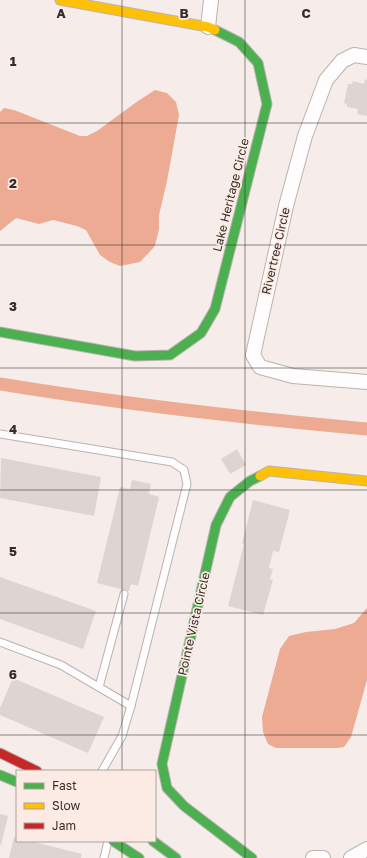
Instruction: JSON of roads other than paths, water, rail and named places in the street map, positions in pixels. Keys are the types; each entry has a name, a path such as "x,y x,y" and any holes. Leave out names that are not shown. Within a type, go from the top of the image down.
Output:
{"street":[{"name":"Lake Heritage Circle","path":"0,332 135,356 170,355 201,333 215,308 266,104 258,63 240,42 208,27 60,0"},
{"path":"208,27 211,0"},
{"name":"Rivertree Circle","path":"367,57 354,55 342,61 326,80 323,87 305,136 288,199 253,355 260,366 293,376 367,382"},
{"name":"Pointe Vista Circle","path":"252,858 184,806 167,788 162,764 216,525 230,497 250,481 269,471 367,481"},
{"path":"0,753 35,770"},
{"path":"0,775 16,782"},
{"path":"115,842 139,858"},
{"path":"154,842 176,858"},
{"path":"351,858 367,849"},
{"path":"313,858 322,858"}],"lane":[{"path":"0,434 172,462 184,470 187,484 131,706 122,736 103,770"},
{"path":"99,687 124,594"},
{"path":"0,642 61,665 131,706"},
{"path":"104,858 108,842"}],"waterway":[{"path":"0,384 183,410 367,429"}]}
